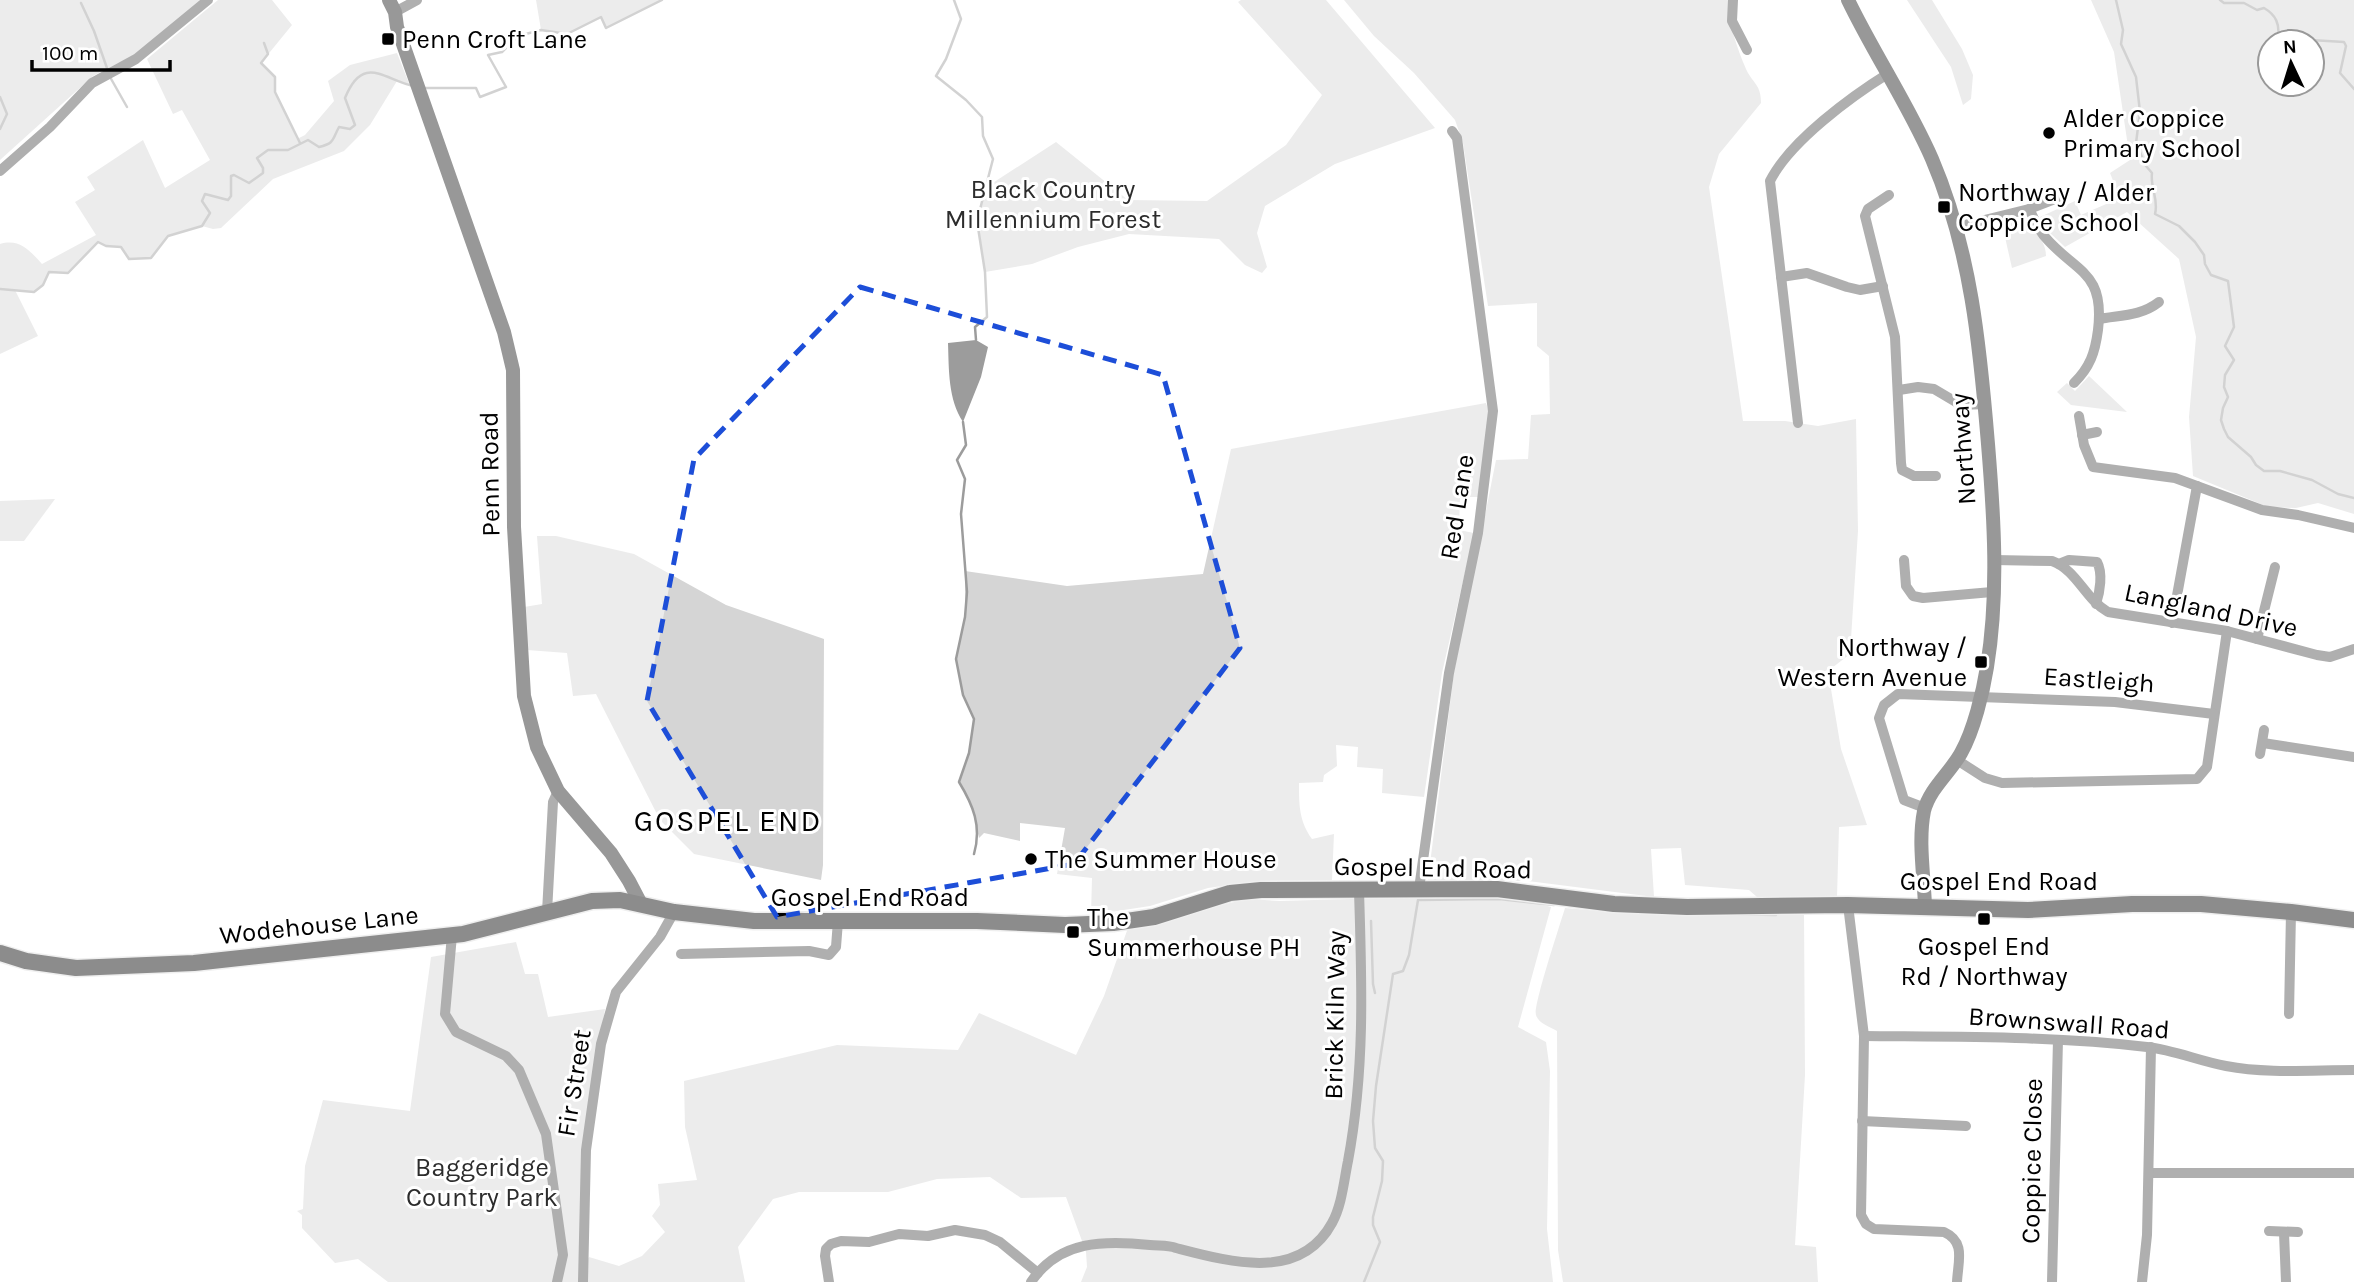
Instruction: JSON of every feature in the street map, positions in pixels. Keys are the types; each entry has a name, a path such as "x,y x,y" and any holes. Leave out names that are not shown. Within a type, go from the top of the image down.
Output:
{"main road":[{"name":"Gospel End Road","path":"641,904 674,912 754,921 977,921 1065,925 1113,923 1154,917 1230,893 1261,890 1497,889 1647,906 1848,905 2028,910 2132,904 2201,904 2354,920"},
{"name":"Wodehouse Lane","path":"0,953 26,961 76,968 194,963 452,935 592,901 620,900 641,904"}],"street":[{"path":"0,171 50,127 92,83 136,59 208,0"},
{"path":"394,13 416,0"},
{"path":"1733,0 1732,21 1747,50"},
{"name":"Northway","path":"1848,0 1889,73 1932,160 1956,227 1972,296 1985,404 1994,560 1989,651 1967,740 1925,808 1922,827 1925,906"},
{"name":"Penn Road","path":"394,13 504,332 513,370 514,527 524,696 537,747 558,791 611,853 641,904"},
{"path":"1798,423 1770,181 1800,143 1854,95 1889,73"},
{"name":"Red Lane","path":"1419,890 1450,673 1478,533 1493,411 1457,138 1452,131"},
{"path":"1889,195 1868,209 1865,216 1895,337 1902,470 1914,476 1936,476"},
{"path":"1956,227 2029,209 2060,197"},
{"path":"2029,209 2044,236 2090,278 2098,298 2096,350 2088,369 2074,383"},
{"path":"1781,277 1807,273 1847,288 1860,290 1884,286"},
{"path":"2099,319 2135,315 2149,310 2159,302"},
{"path":"2088,369 2097,377"},
{"path":"1899,390 1917,387 1934,389 1961,405 1985,404"},
{"path":"2079,415 2086,467 2175,478 2262,510 2354,528"},
{"path":"2082,435 2097,432"},
{"path":"2172,624 2197,485"},
{"path":"1994,560 2052,561 2059,564 2069,560 2097,562 2099,594 2096,604"},
{"path":"1904,561 1906,586 1913,596 1923,598 1992,592"},
{"name":"Langland Drive","path":"2059,564 2070,572 2096,604 2108,612 2227,631 2317,655 2330,656 2354,648"},
{"path":"2257,639 2274,567"},
{"path":"1956,760 1985,778 2002,783 2197,779 2207,767 2227,631"},
{"name":"Eastleigh","path":"1925,808 1904,800 1879,718 1884,705 1898,694 2115,702 2214,713"},
{"path":"2264,730 2261,749 2354,757"},
{"path":"547,912 553,802 558,791"},
{"name":"Brick Kiln Way","path":"1034,1277 1065,1252 1079,1246 1098,1243 1120,1242 1174,1247 1245,1264 1272,1265 1297,1259 1319,1243 1333,1221 1343,1186 1358,1097 1363,1024 1359,891"},
{"path":"1848,905 1864,1036 1861,1215 1866,1224 1874,1229 1944,1232 1954,1236 1959,1244 1957,1282"},
{"name":"Fir Street","path":"583,1282 586,1150 601,1044 616,992 660,937 674,912"},
{"path":"2289,1014 2291,912"},
{"path":"681,954 809,951 829,955 836,947 838,921"},
{"path":"452,935 445,1014 456,1032 506,1056 519,1070 547,1134 563,1255 556,1282"},
{"name":"Brownswall Road","path":"1864,1036 2058,1040 2151,1047 2227,1066 2354,1070"},
{"name":"Coppice Close","path":"2052,1282 2058,1040"},
{"path":"2142,1282 2147,1237 2151,1047"},
{"path":"1862,1121 1966,1126"},
{"path":"2149,1173 2354,1173"},
{"path":"829,1282 825,1256 826,1249 831,1244 856,1240 869,1242 899,1234 939,1235 955,1230 1000,1242 1034,1277"},
{"path":"2269,1231 2298,1232"},
{"path":"2284,1233 2286,1282"}],"highlighted area":[{"path":"860,287 1163,375 1240,648 1074,864 777,917 647,701 694,459"}],"green space":[{"path":"0,0 202,0 140,52 93,76 0,160"},
{"path":"218,0 272,0 292,25 261,63 275,77 275,92 297,139 305,135 334,101 328,81 350,65 397,53 410,86 397,81 370,125 344,151 273,179 221,228 202,226 168,236 151,258 129,259 121,247 98,243 68,273 49,272 43,285 34,292 15,290 38,336 0,354 0,244 19,244 42,264 96,235 75,202 95,190 87,177 143,140 165,188 210,160 182,110 173,114 147,59"},
{"path":"536,0 662,0 606,28 601,18 567,34 541,30"},
{"name":"Black Country Millennium Forest","path":"1326,0 1435,128 1335,164 1265,206 1257,233 1267,267 1262,273 1245,265 1219,239 1129,234 1078,247 1032,264 985,272 977,221 985,188 1056,142 1128,200 1207,201 1286,145 1322,95 1238,2"},
{"path":"1344,0 1728,0 1736,44 1761,97 1761,103 1719,154 1709,187 1743,421 1785,421 1818,426 1856,419 1858,531 1850,654 1828,671 1841,749 1867,825 1839,827 1837,897 1757,897 1749,890 1685,885 1681,848 1651,849 1654,897 1528,881 1428,880 1454,672 1496,460 1528,459 1531,415 1550,414 1549,356 1537,346 1537,303 1488,306 1463,143 1455,120 1414,73 1374,36"},
{"path":"1907,0 1932,0 1962,49 1973,75 1971,99 1963,105 1951,67"},
{"path":"2091,0 2354,0 2354,514 2318,503 2296,508 2268,507 2193,476 2189,417 2196,337 2179,259 2127,212 2065,247 2048,231 2040,217 2075,201 2081,215 2120,198 2110,173 2130,160 2114,52"},
{"path":"2026,218 2039,236 2046,256 2012,268 2002,224"},
{"path":"2089,376 2127,412 2071,405 2057,392 2067,383 2075,391"},
{"path":"1486,403 1489,412 1478,497 1460,497 1459,530 1474,533 1442,673 1424,797 1382,793 1383,769 1357,767 1358,747 1336,745 1337,766 1324,775 1323,782 1299,783 1304,826 1312,839 1334,834 1332,880 1258,881 1208,888 1150,906 1091,915 1092,878 1057,874 1065,828 1020,823 1020,841 984,833 979,838 971,803 959,782 969,753 974,719 963,695 956,659 965,617 965,571 1067,586 1203,574 1231,449"},
{"path":"55,499 24,541 0,541 0,501"},
{"path":"537,536 556,536 634,554 726,605 824,639 821,880 694,854 660,820 596,694 573,696 567,653 527,650 524,607 542,604"},
{"path":"1419,897 1528,901 1551,907 1518,1027 1546,1042 1550,1071 1547,1229 1553,1282 1081,1282 1087,1267 1086,1252 1066,1197 1021,1198 990,1177 937,1179 888,1192 799,1192 773,1199 738,1247 745,1282 586,1282 586,1262 589,1257 619,1266 642,1256 665,1232 652,1216 660,1205 658,1184 697,1180 685,1127 684,1081 837,1045 958,1050 979,1013 1076,1055 1104,996 1129,925 1248,899 1280,901"},
{"path":"1565,908 1624,913 1804,912 1805,1075 1795,1245 1816,1247 1818,1282 1563,1282 1558,1250 1557,1031 1537,1018 1536,1009"},
{"name":"Baggeridge Country Park","path":"516,942 525,974 538,974 548,1017 605,1009 582,1150 581,1282 388,1282 358,1259 335,1263 302,1228 302,1215 297,1211 303,1209 305,1166 323,1100 410,1111 431,957"}],"shaded area":[{"path":"976,340 988,347 981,377 963,422 952,394 948,343"}],"waterway":[{"path":"423,88 476,88 480,97 506,87 488,55 502,52 518,36 541,30 567,34 601,17 606,28 662,0"},
{"path":"954,0 961,19 946,59 936,76 982,117 983,136 993,159 977,221 985,272 987,317 975,327 976,340"},
{"path":"2116,0 2123,30 2121,44 2136,77 2140,112 2136,143 2152,173 2155,214 2179,226 2204,255 2211,275 2228,281 2234,327 2225,346 2234,360 2225,375 2224,387 2228,397 2221,420 2224,429 2228,437 2264,471 2280,471 2312,480 2338,494 2354,498"},
{"path":"2220,0 2224,3 2244,3 2257,10 2264,8 2274,17 2278,28"},
{"path":"81,3 108,71"},
{"path":"2326,41 2344,42 2346,46 2340,73 2354,89"},
{"path":"264,43 268,54 261,63 275,77 275,92 300,143"},
{"path":"0,289 34,292 43,285 49,272 68,273 98,242 106,246 121,247 129,259 151,258 168,236 202,226 210,213 202,201 205,194 228,200 231,196 231,176 249,183 263,173 257,158 268,150 288,150 308,140 319,147 324,146 332,140 339,127 350,129 355,125 345,98 359,77 374,73 413,86"},
{"path":"110,77 127,107"},
{"path":"0,97 7,114 0,129"},
{"path":"963,422 966,445 957,460 965,479 961,514 967,592 956,659 963,695 974,719 969,753 959,782 975,816 977,834 974,854"},
{"path":"1364,1282 1380,1242 1373,1225 1383,1161 1375,1148 1373,1121 1376,1086 1393,974 1403,971 1409,955 1418,900 1499,899 1554,905"},
{"path":"1720,914 1776,915"},
{"path":"1371,921 1375,993"}],"place":[{"name":"Penn Croft Lane","path":"388,39"},
{"name":"Alder Coppice Primary School","path":"2049,133"},
{"name":"Northway / Alder Coppice School","path":"1944,207"},
{"name":"Northway / Western Avenue","path":"1981,662"},
{"name":"The Summer House","path":"1031,859"},
{"name":"Gospel End Rd / Northway","path":"1984,919"},
{"name":"The Summerhouse PH","path":"1073,932"}],"district":[{"name":"GOSPEL END","path":"728,821"}]}
